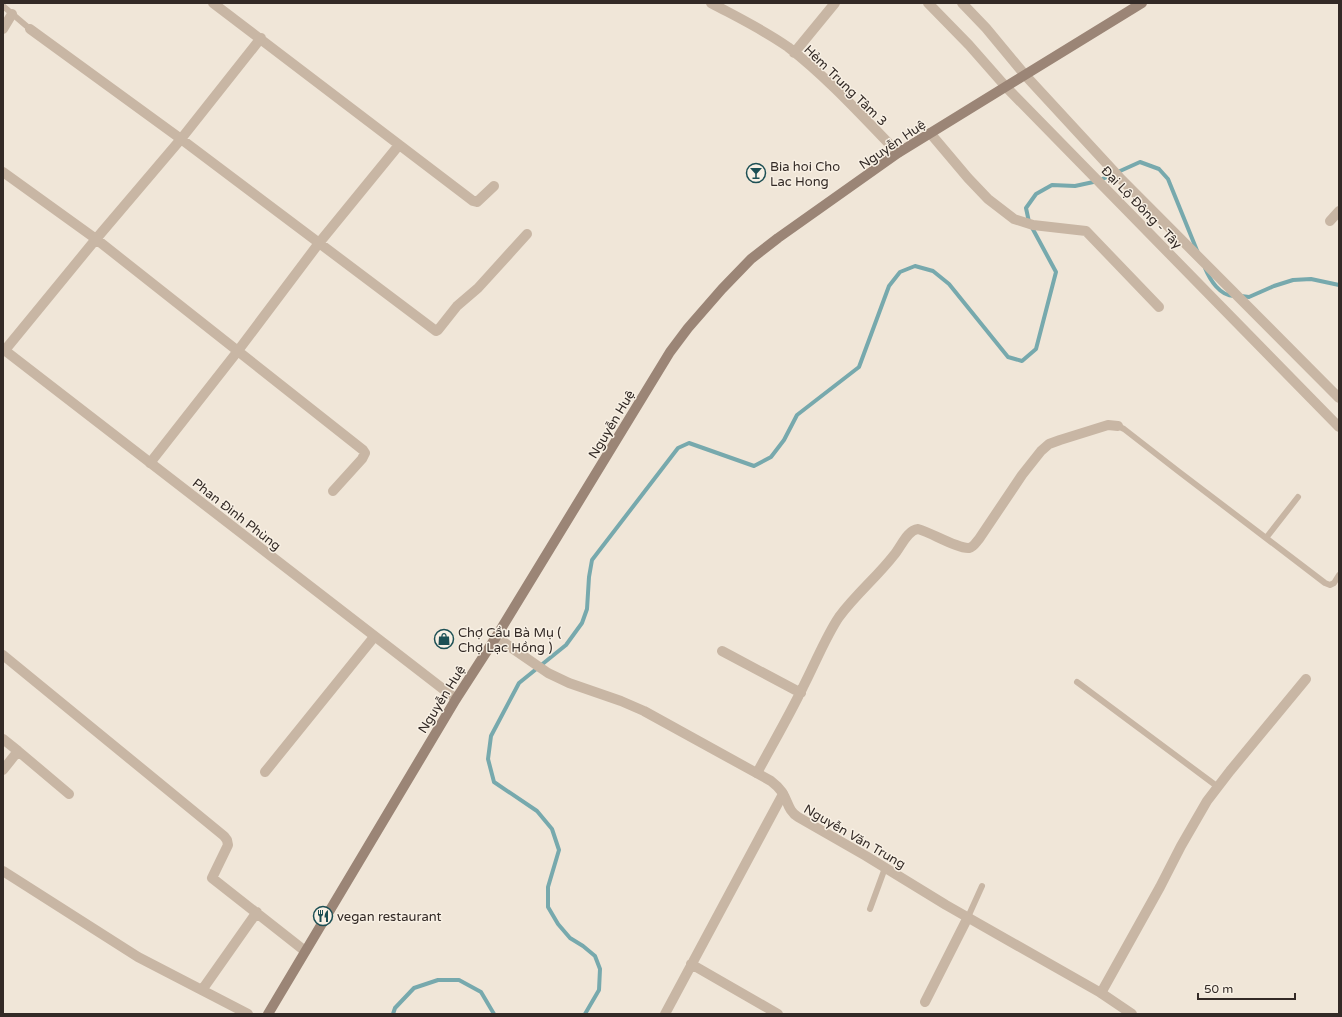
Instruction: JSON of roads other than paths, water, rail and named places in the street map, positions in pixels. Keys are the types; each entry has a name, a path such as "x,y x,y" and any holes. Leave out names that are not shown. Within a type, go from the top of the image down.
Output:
{"main road":[{"name":"Nguyễn Huệ","path":"268,1014 456,699 496,637 670,352 688,328 751,259 778,238 898,153 1142,3"}],"street":[{"path":"213,3 474,201 477,202 494,186"},
{"name":"Hẻm Trung Tâm 3","path":"711,3 750,24 794,53 818,72 898,153"},
{"path":"794,53 834,3"},
{"name":"Đại Lộ Đông - Tây","path":"928,3 969,45 1006,87 1339,427"},
{"name":"Đại Lộ Đông - Tây","path":"962,3 986,28 1025,75 1120,178 1339,398"},
{"path":"3,29 12,14"},
{"path":"30,29 181,139 436,331 457,306 478,288 527,234"},
{"path":"4,350 181,139 261,38"},
{"path":"930,134 973,184 988,199 1014,219 1033,225 1086,231 1159,308"},
{"path":"150,463 237,352 319,243 399,145"},
{"path":"3,172 96,239 237,352 363,450 365,453 362,459 333,491"},
{"path":"1330,221 1339,211"},
{"name":"Phan Đình Phùng","path":"4,350 456,699"},
{"path":"757,773 801,693 839,617 882,571 914,529 921,530 961,546 970,548 979,539 1022,475 1041,451 1049,444 1108,425 1118,426"},
{"path":"265,772 374,637"},
{"name":"Nguyễn Văn Trung","path":"496,637 524,658 548,673 569,683 644,711 757,773 770,781 783,794 788,807 793,814 946,905 1101,993 1132,1014"},
{"path":"722,651 801,693"},
{"path":"3,656 224,836 228,840 228,846 212,878 305,951"},
{"path":"1101,993 1207,801 1306,679"},
{"path":"3,739 69,794"},
{"path":"3,770 18,751"},
{"path":"664,1014 783,794"},
{"path":"3,871 138,957 248,1014"},
{"path":"202,990 257,912"},
{"path":"925,1002 968,917"},
{"path":"692,964 778,1014"}],"lane":[{"path":"3,6 30,29"},
{"path":"1118,426 1124,429 1325,584 1330,585 1334,583 1339,575"},
{"path":"1266,538 1298,497"},
{"path":"1078,682 1218,787"},
{"path":"870,909 886,868"},
{"path":"968,917 982,886"}],"waterway":[{"path":"585,1014 599,990 600,969 595,956 570,938 558,924 548,907 548,887 559,850 552,829 537,811 494,782 488,759 491,736 519,683 566,645 582,623 587,609 589,577 592,560 678,448 689,443 754,466 771,457 784,440 797,415 859,367 889,286 900,272 915,266 933,271 949,284 1008,357 1022,361 1036,349 1056,272 1029,222 1026,208 1036,194 1052,185 1075,186 1098,181 1140,162 1159,169 1168,179 1198,253"},
{"path":"1205,268 1213,282 1220,290 1234,296"},
{"path":"1241,296 1249,297 1274,286 1293,280 1311,279 1339,285"},
{"path":"393,1014 395,1008 414,988 438,980 459,980 481,992 494,1014"}],"place":[{"name":"Bia hoi Cho Lac Hong","path":"756,173"},
{"name":"Chợ Cầu Bà Mụ ( Chợ Lạc Hồng )","path":"444,639"},
{"name":"vegan restaurant","path":"323,916"}]}
